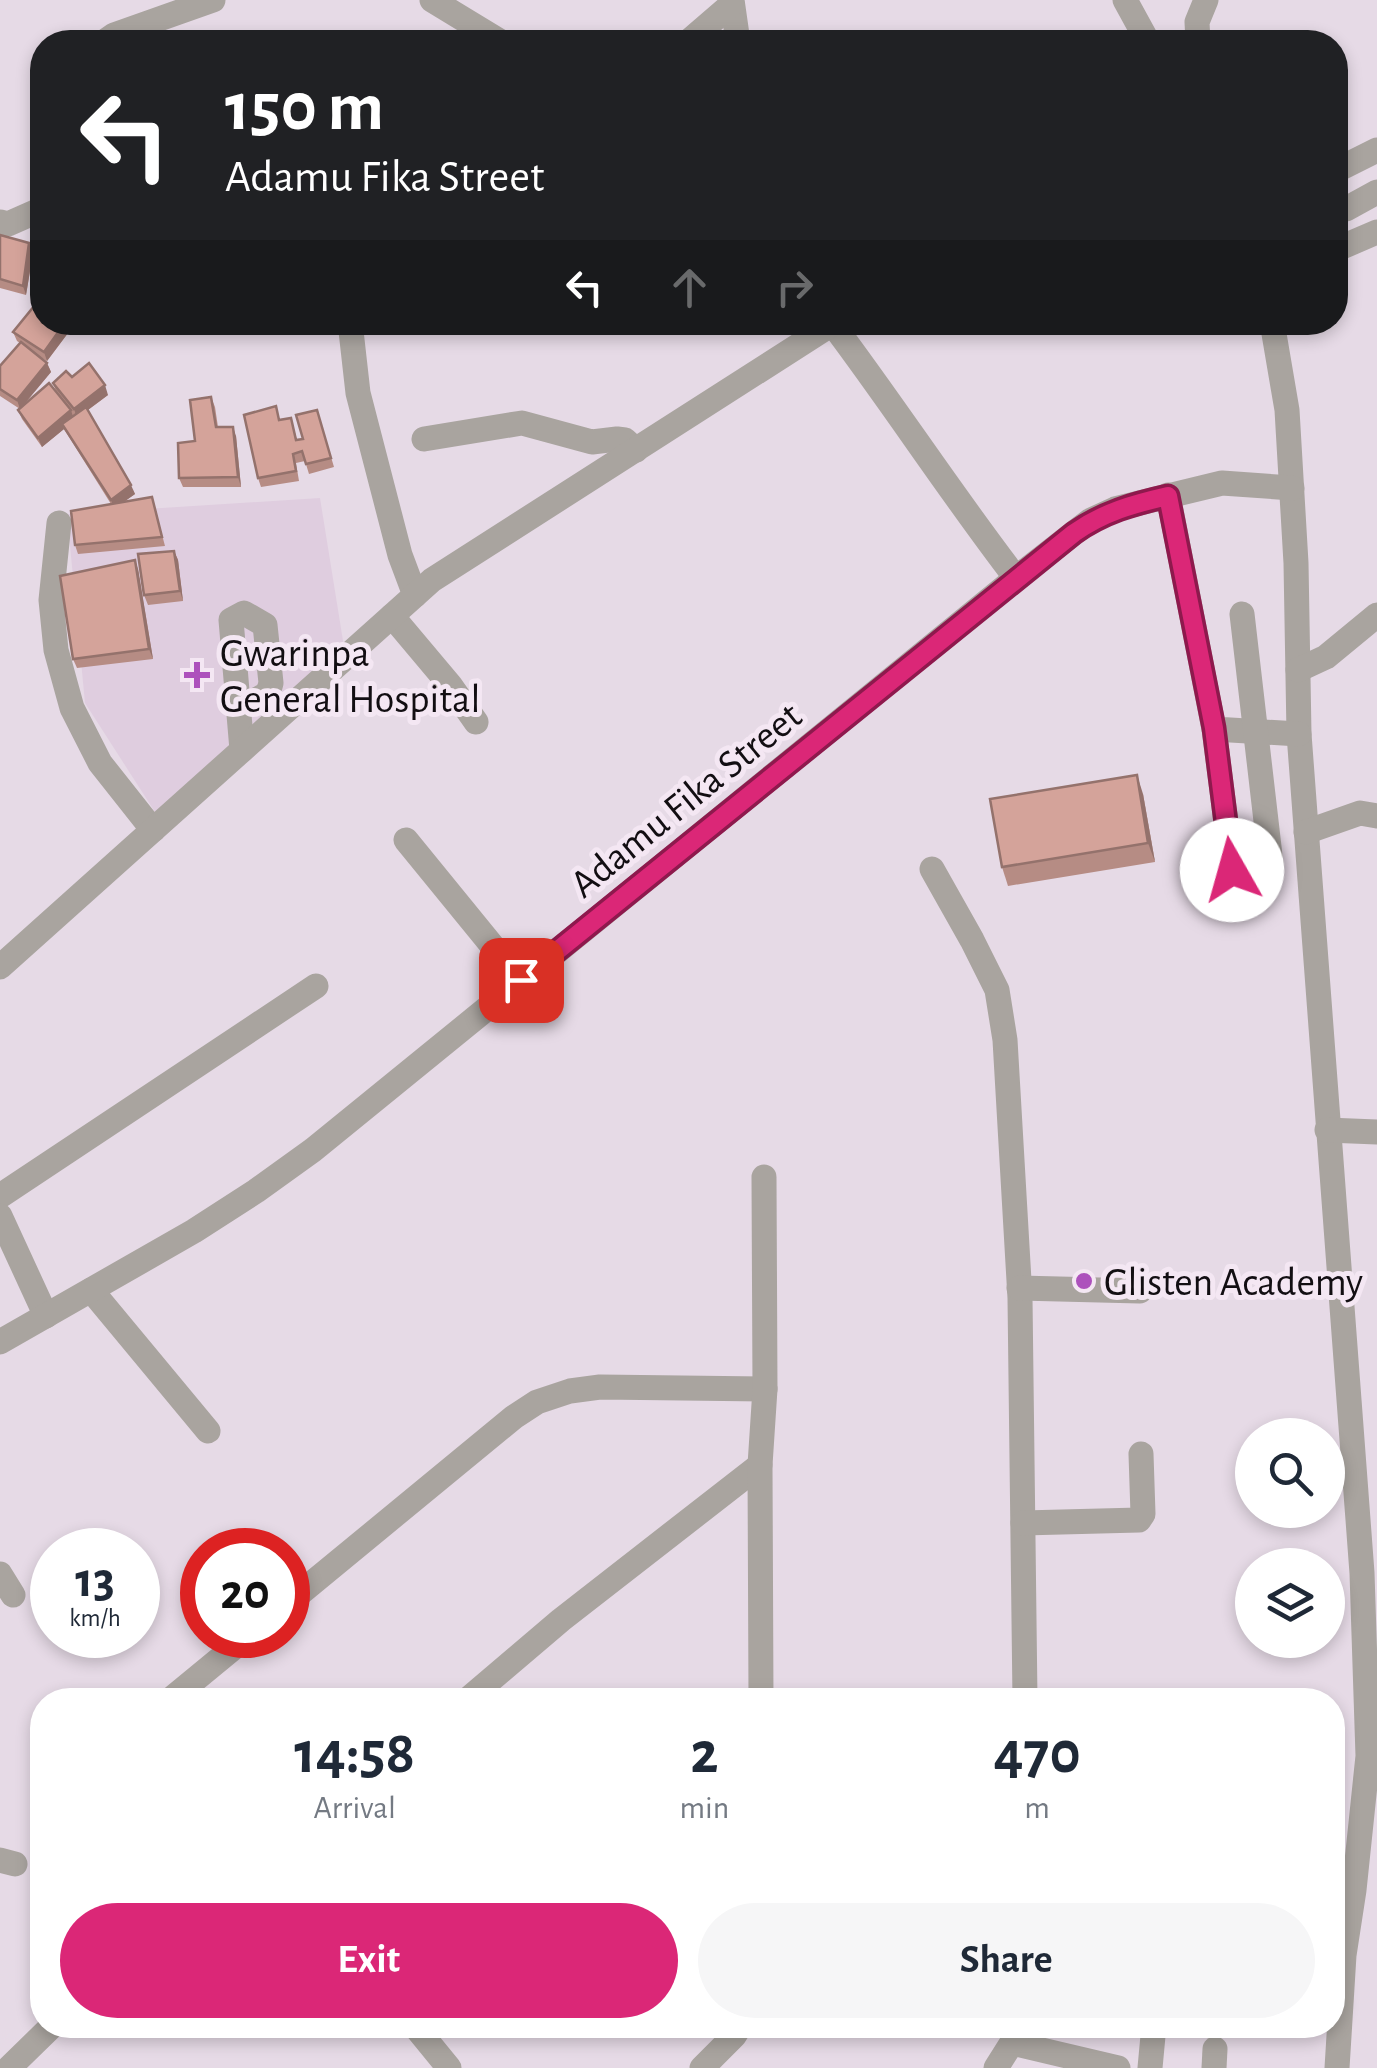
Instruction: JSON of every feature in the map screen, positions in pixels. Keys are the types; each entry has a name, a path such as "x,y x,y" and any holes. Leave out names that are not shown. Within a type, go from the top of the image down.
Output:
{"street":[{"path":"130,30 213,0"},
{"path":"432,0 481,30"},
{"path":"1197,30 1206,0"},
{"path":"701,30 732,2"},
{"path":"732,2 736,30"},
{"path":"1129,2 1142,30"},
{"path":"1348,164 1377,150"},
{"path":"1348,208 1377,192"},
{"path":"0,222 8,224 30,214"},
{"path":"1348,244 1377,232"},
{"path":"351,335 358,392 400,554 415,595"},
{"path":"0,967 432,580 813,335"},
{"path":"841,335 1016,578"},
{"path":"1274,335 1287,410 1296,563 1299,734 1360,1553 1368,1756 1345,1949"},
{"path":"424,439 522,423 592,442 625,440 636,450"},
{"name":"Adamu Fika Street","path":"0,1342 194,1231 313,1150 1091,520 1115,509 1222,484 1292,488"},
{"path":"1168,496 1214,728 1232,870 1247,882 1261,880 1269,874 1271,864 1242,614"},
{"path":"59,523 51,600 56,650 72,708 100,762 154,830"},
{"path":"1298,670 1326,658 1377,615"},
{"path":"392,616 476,722"},
{"path":"239,709 242,750"},
{"path":"1214,728 1299,734"},
{"path":"1306,832 1360,813 1377,816"},
{"path":"406,840 521,980"},
{"path":"932,869 997,990 1005,1040 1019,1288 1024,1688"},
{"path":"0,1196 316,986"},
{"path":"1327,1130 1377,1132"},
{"path":"761,1688 764,1177"},
{"path":"0,1216 46,1316"},
{"path":"1019,1288 1140,1291"},
{"path":"91,1290 208,1431"},
{"path":"310,1585 536,1402 600,1387 765,1388"},
{"path":"1022,1523 1139,1520 1144,1514 1140,1454"},
{"path":"481,1688 561,1620 760,1465"},
{"path":"184,1688 220,1658"},
{"path":"9,2068 40,2038"},
{"path":"425,2038 449,2068"},
{"path":"702,2068 732,2038"},
{"path":"996,2068 1013,2038"},
{"path":"1027,2038 1118,2068"},
{"path":"1150,2068 1153,2038"},
{"path":"1337,2068 1339,2038"}],"shaded area":[{"name":"Gwarinpa General Hospital","path":"320,498 344,647 155,812 85,703 67,514"}],"building":[{"path":"0,235 29,243 23,286 0,279"},
{"path":"30,311 30,335 56,335 44,352 13,332"},
{"path":"21,342 47,363 17,400 0,389 0,366"},
{"path":"89,363 105,385 74,409 53,383 66,371 72,377"},
{"path":"49,383 71,410 38,438 18,410"},
{"path":"211,397 216,427 233,427 238,477 179,478 178,443 195,441 190,400"},
{"path":"276,406 279,420 291,418 296,440 303,439 296,415 317,410 331,458 306,464 302,451 293,454 296,471 258,478 244,415"},
{"path":"86,407 131,485 111,500 62,424"},
{"path":"152,497 162,537 75,545 71,511"},
{"path":"174,551 180,591 144,595 138,554"},
{"path":"135,560 149,649 73,659 60,576"},
{"path":"1137,775 1148,843 1002,867 990,799"}],"place":[{"name":"Gwarinpa General Hospital","path":"197,675"},
{"name":"Glisten Academy","path":"1084,1281"}],"route":[{"path":"521,980 1091,520 1115,509 1168,496 1214,728 1232,870"}]}
